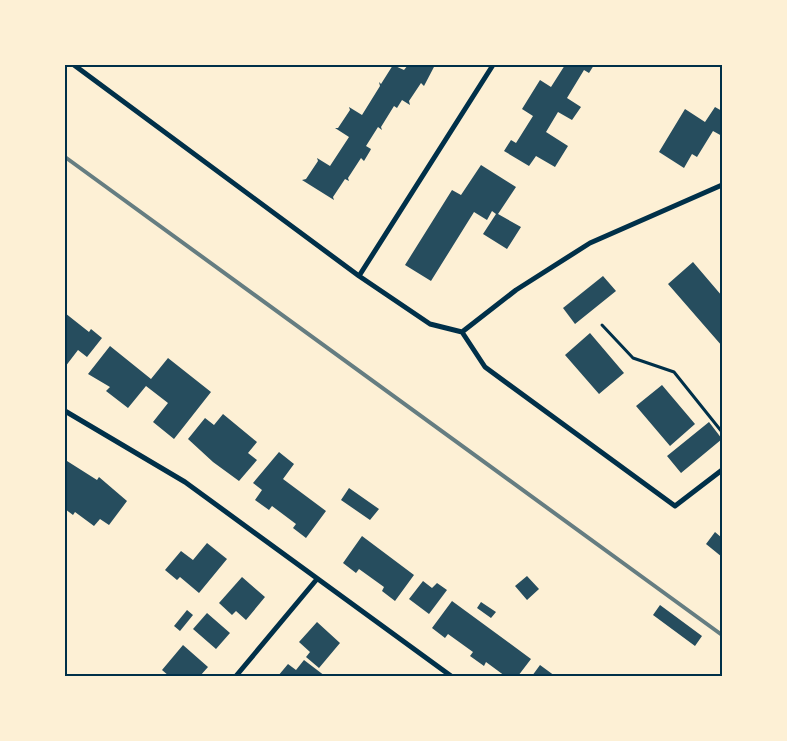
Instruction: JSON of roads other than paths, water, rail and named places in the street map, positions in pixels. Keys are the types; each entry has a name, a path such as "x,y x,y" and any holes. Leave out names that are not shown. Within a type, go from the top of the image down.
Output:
{"street":[{"path":"74,65 359,276 430,324 462,332 486,367 675,506 722,470"},
{"path":"359,276 493,65"},
{"path":"462,332 516,290 590,243 722,185"},
{"path":"65,411 185,482 451,676"},
{"path":"236,676 317,578"}],"railway":[{"path":"65,157 722,635"}]}
